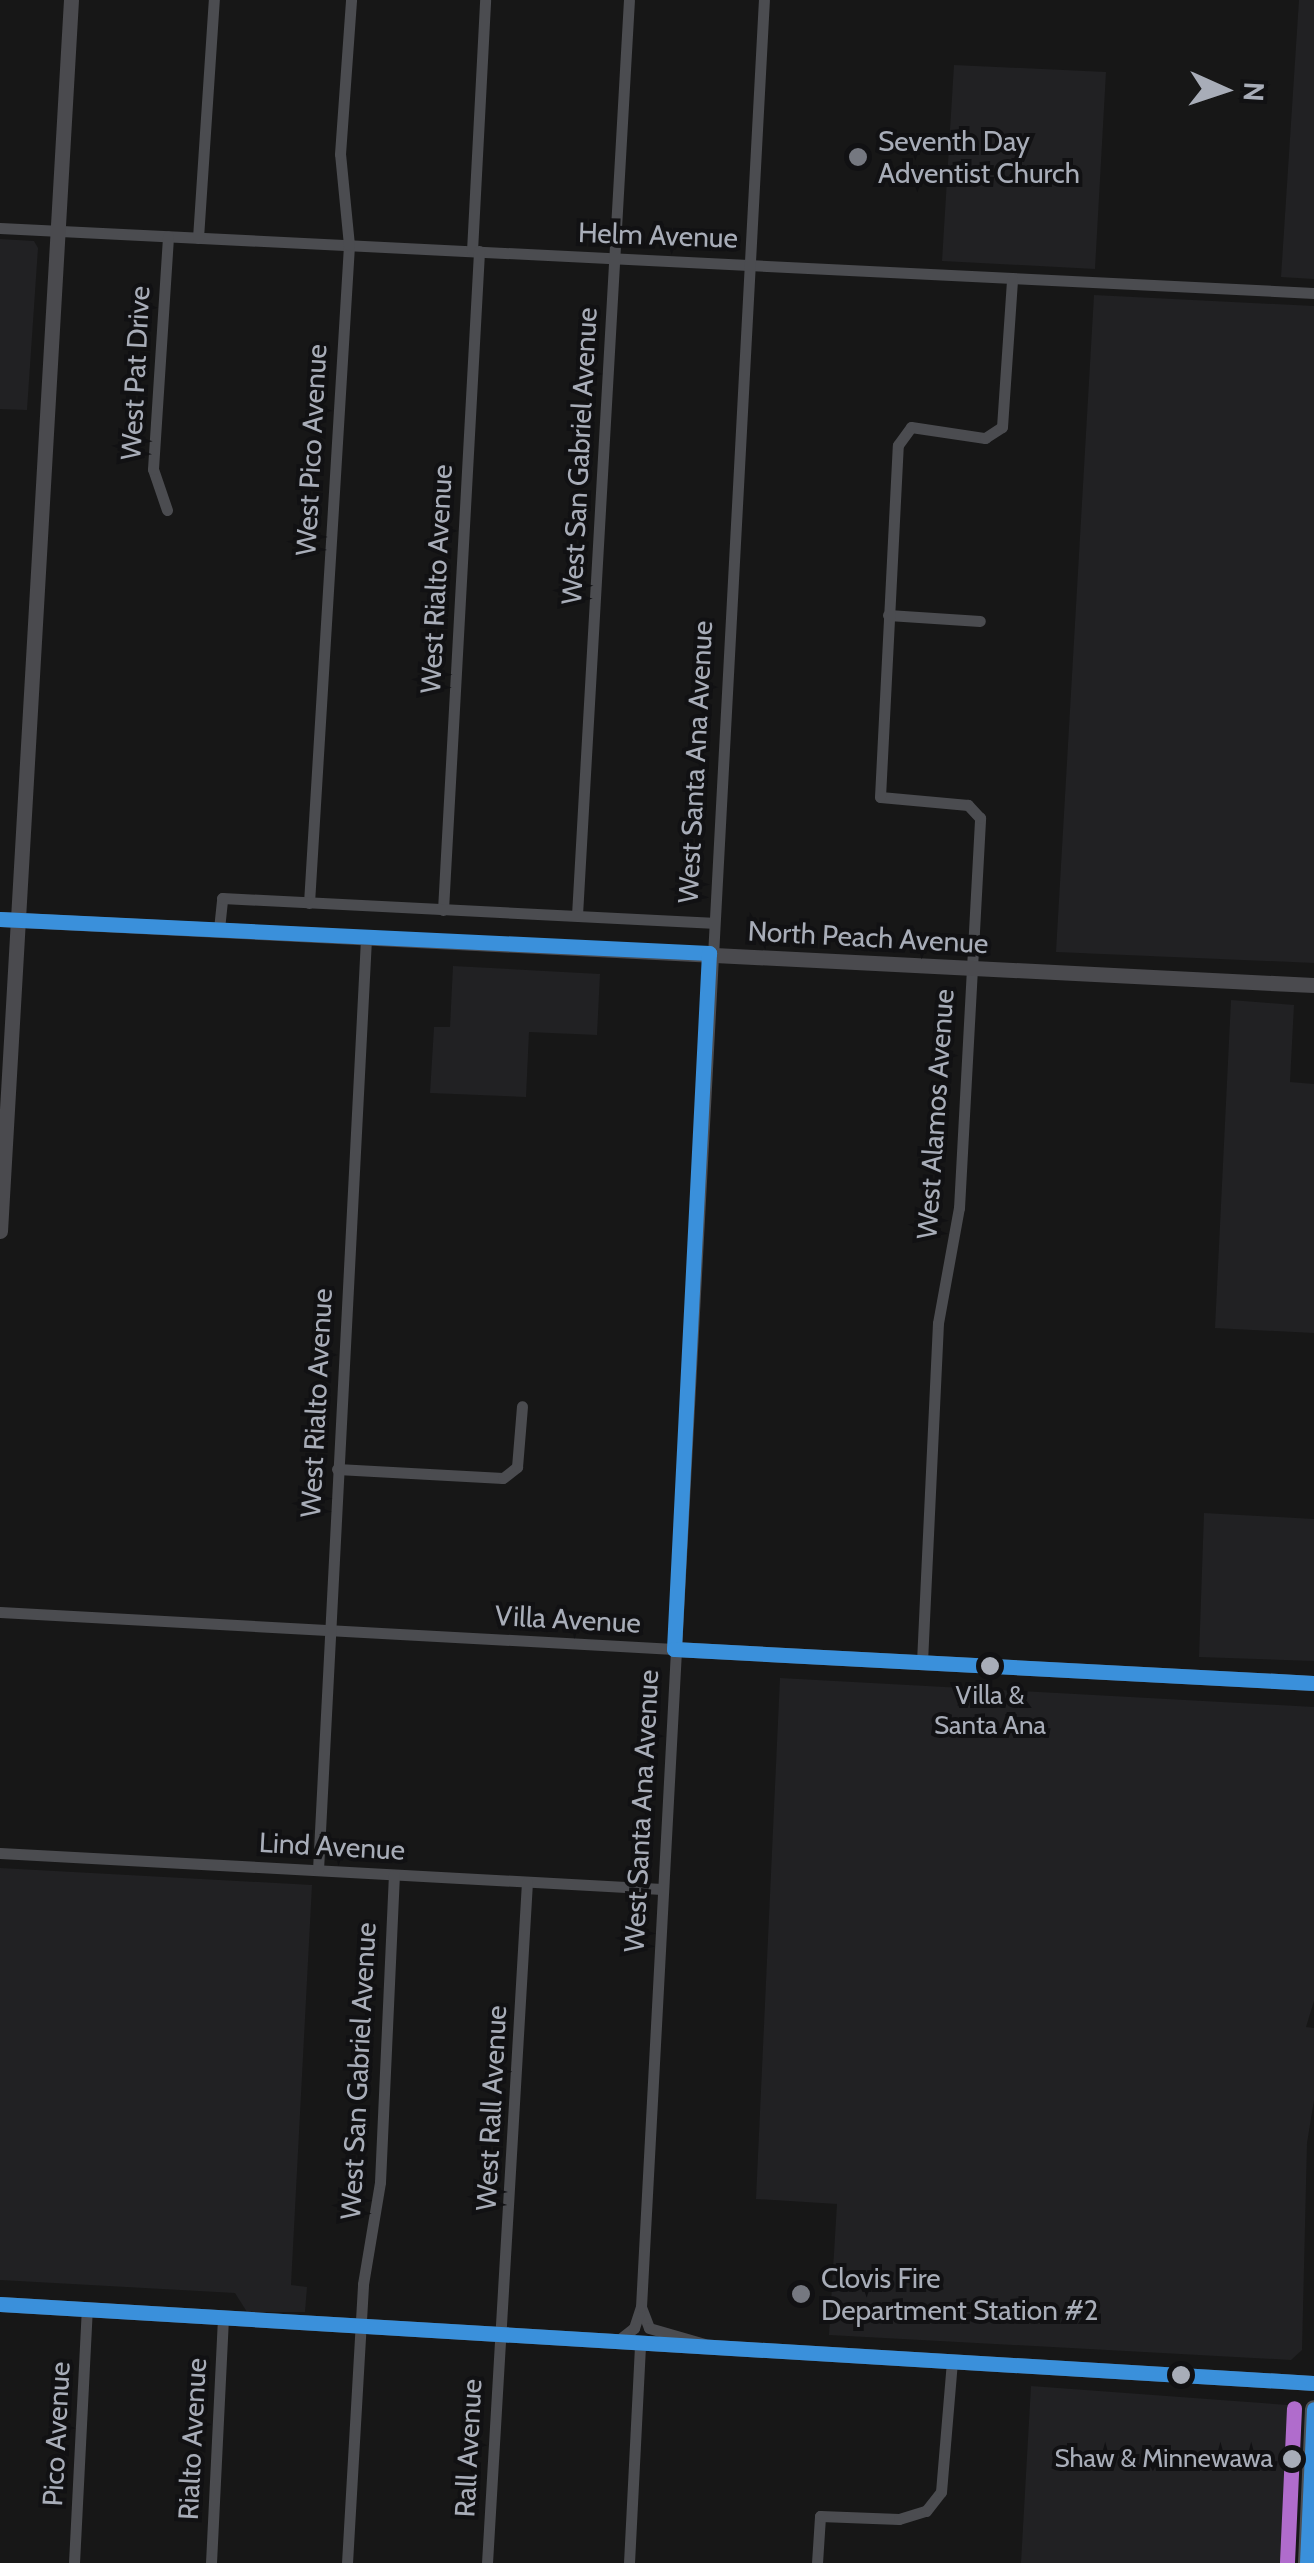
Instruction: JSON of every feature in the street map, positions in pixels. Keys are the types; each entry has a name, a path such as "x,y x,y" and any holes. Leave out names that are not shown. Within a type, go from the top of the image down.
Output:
{"main road":[{"path":"1307,2563 1314,2409"}],"street":[{"path":"0,1232 7,920 71,0"},
{"path":"198,238 214,0"},
{"name":"West Pico Avenue","path":"309,903 348,245 340,154 350,0"},
{"name":"West Rialto Avenue","path":"444,910 485,0"},
{"name":"West San Gabriel Avenue","path":"577,915 628,0"},
{"name":"West Santa Ana Avenue","path":"641,2307 709,953 764,0"},
{"name":"Helm Avenue","path":"0,228 1314,292"},
{"name":"West Pat Drive","path":"166,510 153,469 168,236"},
{"name":"West Alamos Avenue","path":"922,1662 938,1323 960,1208 977,809 880,797 888,615 902,432 922,427 985,438 1002,427 1012,279"},
{"path":"888,615 980,621"},
{"path":"219,929 222,898 711,923"},
{"name":"North Peach Avenue","path":"7,920 1314,986"},
{"name":"West Rialto Avenue","path":"318,1870 366,938"},
{"path":"337,1469 503,1478 517,1467 522,1406"},
{"name":"Villa Avenue","path":"0,1612 1314,1683"},
{"name":"Lind Avenue","path":"0,1852 662,1888"},
{"name":"West San Gabriel Avenue","path":"348,2563 360,2328 380,2182 394,1875"},
{"name":"West Rall Avenue","path":"498,2335 510,2242 528,1882"},
{"path":"0,2304 1314,2382"},
{"path":"616,2342 634,2328 641,2307"},
{"path":"641,2307 649,2328 712,2348"},
{"name":"Pico Avenue","path":"74,2563 87,2308"},
{"name":"Rialto Avenue","path":"211,2563 224,2318"},
{"name":"Rall Avenue","path":"487,2563 498,2335"},
{"path":"629,2563 640,2343"},
{"path":"817,2563 820,2516 899,2519 926,2510 942,2492 952,2362"}],"shaded area":[{"path":"1299,0 1314,0 1314,279 1281,277"},
{"path":"954,65 1106,72 1095,269 942,261"},
{"path":"0,239 34,241 38,248 27,410 0,409"},
{"path":"1094,295 1314,306 1314,963 1056,952"},
{"path":"453,966 600,974 597,1035 529,1032 526,1097 430,1093 434,1027 450,1027"},
{"path":"1231,1000 1294,1005 1290,1082 1314,1084 1314,1333 1215,1328"},
{"path":"1204,1513 1314,1519 1314,1661 1199,1657"},
{"path":"780,1678 1314,1707 1314,2001 1306,2027 1314,2028 1314,2100 1307,2143 1302,2350 1291,2360 829,2335 837,2204 756,2199"},
{"path":"0,1868 312,1885 291,2285 307,2287 305,2312 247,2312 235,2293 0,2280"},
{"path":"1031,2386 1288,2405 1297,2416 1292,2563 1021,2563"}],"transit line":[{"path":"0,919 709,953 674,1649 1314,1683"},
{"path":"0,2304 1314,2383"},
{"path":"1287,2562 1294,2408"},
{"path":"1307,2563 1314,2409"}],"place":[{"name":"Seventh Day Adventist Church","path":"858,157"},
{"name":"Villa & Santa Ana","path":"990,1666"},
{"name":"Clovis Fire Department Station #2","path":"801,2294"},
{"name":"Shaw & Minnewawa","path":"1292,2459"}]}
